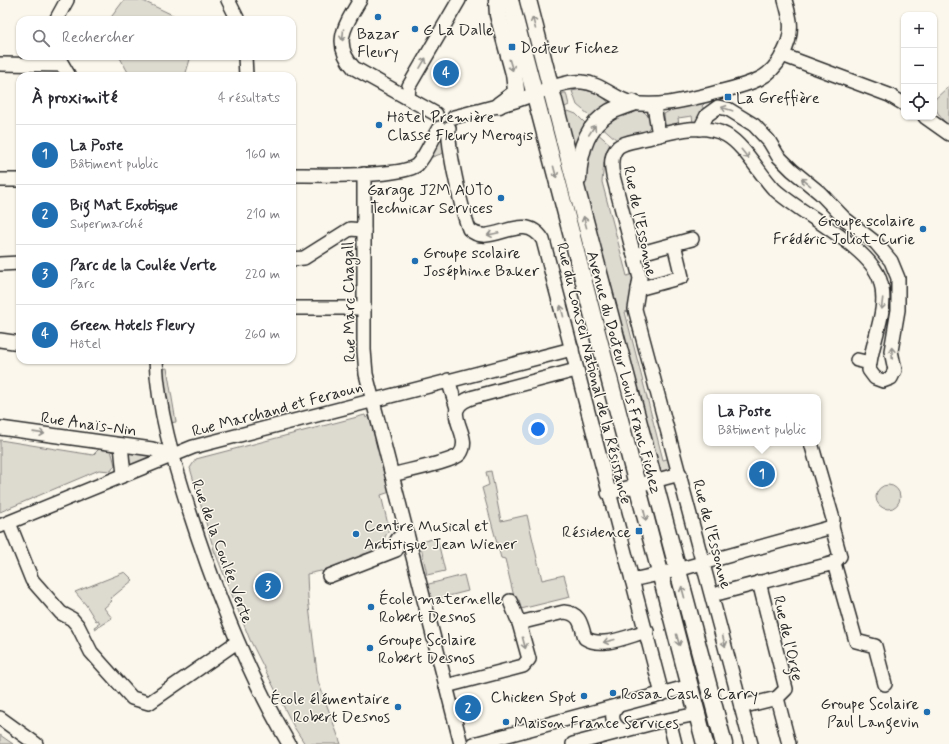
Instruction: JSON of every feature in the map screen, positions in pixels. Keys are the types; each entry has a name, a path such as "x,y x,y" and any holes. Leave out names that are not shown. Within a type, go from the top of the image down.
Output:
{"main road":[{"path":"498,0 498,15 514,74 516,90 514,94 499,106"},
{"name":"Avenue du Docteur Louis Franc Fichez","path":"510,0 638,485 660,574 700,695 724,744"},
{"path":"514,0 538,81 540,84 551,88"},
{"name":"Avenue du Docteur Louis Franc Fichez","path":"528,0 677,570 700,695 705,744"},
{"path":"535,94 542,94 545,97 567,172 578,194"},
{"path":"578,194 581,153 593,127 608,113 633,103"},
{"path":"700,695 717,744"}],"street":[{"path":"58,16 67,0"},
{"path":"228,0 236,16"},
{"path":"360,0 343,29 342,38 346,56 354,68 436,114"},
{"path":"408,98 409,86 459,0"},
{"path":"296,175 364,174 398,171 412,168 421,159 447,124 452,113 444,110 436,114 434,118 435,124 447,124 551,88 581,81 593,84 625,101 654,106 682,101 752,82 772,70 782,55 788,41 790,22 785,0"},
{"path":"782,55 889,95 901,102"},
{"path":"0,64 60,60 67,72"},
{"path":"245,60 246,72"},
{"path":"654,106 659,135"},
{"path":"700,129 711,111 718,107 723,107 745,118 769,141 778,156 792,170 820,193 844,218 876,243 891,261 898,278 898,310 891,351 894,370 893,374 887,380 879,380 871,374 870,363 857,360"},
{"path":"929,120 949,134"},
{"name":"Rue du Conseil National de la Résistance","path":"447,124 452,156 469,229 478,235 520,227 527,228 539,233 543,240 608,493 647,631 662,694"},
{"name":"Rue de l'Essonne","path":"751,744 704,563 635,309 640,278 613,176 612,159 617,148 623,144 682,130 700,129 715,131 726,135 742,150 775,189 809,216 852,246 874,267 881,283 883,297 870,363"},
{"name":"Rue Marc Chagall","path":"364,174 364,308 366,374 407,533 411,556 420,581 461,744"},
{"path":"0,180 16,180"},
{"path":"296,259 304,258 350,229 364,230"},
{"path":"634,255 692,239"},
{"path":"638,289 682,277 674,244"},
{"path":"0,264 16,264"},
{"path":"296,308 364,308"},
{"path":"0,340 16,342"},
{"name":"Rue Marchand et Feraoun","path":"4,525 193,447 572,349"},
{"name":"Rue de la Coulée Verte","path":"156,364 160,396 172,455 200,544 237,642 266,703 289,744"},
{"path":"392,475 450,459 460,454 463,443 456,415 457,408 460,403 467,399 576,370"},
{"path":"448,380 457,408"},
{"name":"Rue Anaïs-Nin","path":"0,428 152,449 172,455"},
{"path":"121,445 124,475"},
{"path":"720,593 834,563 840,556 832,527 833,519 812,446"},
{"path":"608,493 680,474"},
{"path":"4,525 32,580 61,613 72,619 78,626 91,652 132,698 149,703 237,642"},
{"path":"632,580 704,563 832,527"},
{"path":"407,533 397,540 395,544 396,550 405,557 411,556"},
{"path":"329,576 396,550"},
{"path":"834,563 856,641 875,646 885,684"},
{"name":"Rue de l'Orge","path":"759,582 786,689 777,698 789,744"},
{"path":"446,686 523,666 526,663 528,659 519,623 510,601"},
{"path":"519,623 564,612 571,612 580,619 585,638 592,642 601,643 647,631"},
{"path":"474,744 662,694 700,695"},
{"path":"573,744 668,720 700,695"},
{"path":"741,707 777,698"},
{"path":"618,706 613,711 613,720 618,728 623,731"},
{"path":"0,718 36,744"},
{"path":"668,720 675,744"}],"shaded area":[{"path":"124,0 141,0 175,16 112,16"},
{"path":"121,60 190,60 186,72 128,72"},
{"path":"949,86 949,126 937,110 937,97"},
{"path":"582,89 599,94 613,106 595,120 577,105 572,91"},
{"path":"563,93 566,93 569,105 563,108 561,96"},
{"path":"708,100 702,106 705,111 700,118 693,123 692,116 678,118 679,125 669,127 665,124 664,114 671,110"},
{"path":"627,110 643,111 651,119 652,124 645,133 618,141 600,125"},
{"path":"568,111 576,114 589,127 575,154 563,113"},
{"path":"597,133 611,145 604,163 602,182 627,276 634,274 632,310 625,312 663,460 671,458 673,468 668,473 662,473 657,468 582,181 586,153"},
{"path":"440,139 444,141 446,152 427,159"},
{"path":"167,368 176,422 170,423 162,369"},
{"path":"365,415 366,418 369,416 390,492 381,495 389,529 384,539 385,549 360,555 360,561 327,573 321,571 307,574 308,598 318,681 341,744 305,744 294,727 250,640 214,550 190,468 196,459"},
{"path":"0,440 93,455 100,448 111,450 115,465 111,471 99,470 0,512"},
{"path":"127,451 148,453 149,460 129,467"},
{"path":"491,471 501,521 527,515 542,580 564,575 570,597 521,609 519,600 515,601 505,559 501,558 482,488 489,485 486,472"},
{"path":"888,485 896,489 900,497 896,505 888,509 880,505 876,497 880,489"},
{"path":"437,538 445,571 427,575 420,542"},
{"path":"125,572 133,580 110,599 112,601 104,608 112,618 95,629 94,627 100,623 98,620 96,621 86,605 75,592"},
{"path":"464,575 468,591 429,601 425,585"},
{"path":"0,735 13,744 0,744"}],"place":[{"name":"Bazar Fleury","path":"378,17"},
{"name":"G La Dalle","path":"415,29"},
{"name":"Docteur Fichez","path":"512,47"},
{"name":"Green Hotels Fleury","path":"446,73"},
{"name":"La Greffière","path":"728,97"},
{"name":"Hôtel Première Classe Fleury Merogis","path":"379,125"},
{"name":"Garage J2M AUTO Technicar Services","path":"501,198"},
{"name":"Groupe scolaire Frédéric Joliot-Curie","path":"923,229"},
{"name":"Groupe scolaire Joséphine Baker","path":"415,261"},
{"name":"La Poste","path":"762,474"},
{"name":"Résidence","path":"639,531"},
{"name":"Centre Musical et Artistique Jean Wiener","path":"356,534"},
{"name":"Parc de la Coulée Verte","path":"268,586"},
{"name":"École maternelle Robert Desnos","path":"371,607"},
{"name":"Groupe Scolaire Robert Desnos","path":"370,648"},
{"name":"Rosaa Cash & Carry","path":"613,693"},
{"name":"Chicken Spot","path":"584,696"},
{"name":"École élémentaire Robert Desnos","path":"398,707"},
{"name":"Big Mat Exotique","path":"468,708"},
{"name":"Groupe Scolaire Paul Langevin","path":"927,712"},
{"name":"Maison France Services","path":"506,722"}]}
